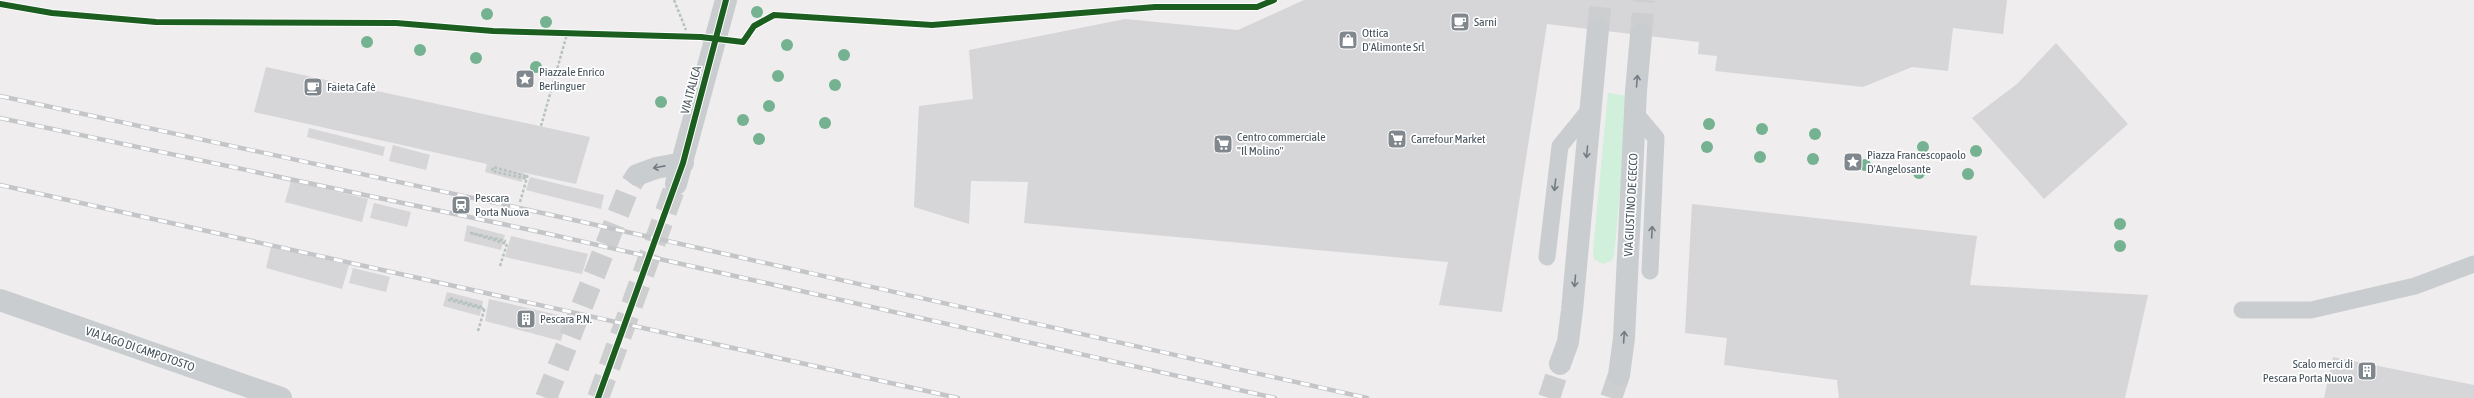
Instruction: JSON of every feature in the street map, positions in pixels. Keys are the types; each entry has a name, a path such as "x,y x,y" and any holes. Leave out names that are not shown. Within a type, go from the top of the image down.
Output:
{"street":[{"name":"VIA ITALICA","path":"676,184 683,163 726,0"},
{"path":"1560,364 1568,342 1572,310 1598,30"},
{"name":"VIA GIUSTINO DE CECCO","path":"1618,375 1624,338 1635,113 1641,35"},
{"path":"637,175 656,168 683,163"},
{"name":"VIA LAGO DI CAMPOTOSTO","path":"0,300 281,398"}],"lane":[{"path":"1547,257 1560,146 1591,108"},
{"path":"1635,113 1656,138 1650,271"},
{"path":"2242,310 2311,310 2415,286 2474,264"}],"path":[{"path":"674,0 688,36 680,36"},
{"path":"541,126 564,34 574,34"},
{"path":"493,168 527,176 492,171 493,168"},
{"path":"520,202 527,176"},
{"path":"507,241 471,233 507,241"},
{"path":"500,266 507,241"},
{"path":"449,298 484,308 449,300 449,298"},
{"path":"478,331 484,308"}],"green space":[{"path":"1608,93 1629,96 1614,256 1611,261 1603,264 1594,259 1593,251"}],"building":[{"name":"Centro commerciale \"Il Molino\"","path":"1304,0 2007,0 2003,34 1953,28 1948,71 1912,67 1863,87 1715,71 1717,56 1698,54 1699,42 1547,24 1502,312 1439,305 1448,262 1024,223 1028,182 971,181 969,224 914,207 919,106 973,99 969,50 1125,19 1238,30"},
{"path":"2056,43 2128,124 2044,199 1972,118 2017,84"},
{"name":"Pescara Porta Nuova","path":"266,67 590,137 576,184 502,168 524,173 522,182 485,172 487,164 254,112"},
{"path":"309,128 385,147 383,156 307,137"},
{"path":"393,145 430,155 426,170 389,161"},
{"path":"530,177 604,195 601,209 526,190"},
{"path":"291,181 368,199 362,222 285,202"},
{"path":"374,203 411,212 407,227 370,218"},
{"path":"1692,204 1977,236 1970,285 2148,295 2125,398 1839,398 1837,380 1724,365 1727,338 1685,333"},
{"path":"467,225 505,235 501,250 464,241"},
{"path":"511,236 588,254 582,274 505,257"},
{"path":"271,247 349,265 342,289 266,268"},
{"path":"353,268 390,277 386,292 349,283"},
{"path":"447,292 483,301 480,316 443,306"},
{"name":"Pescara P.N.","path":"489,299 567,317 561,341 485,321"},
{"name":"Scalo merci di Pescara Porta Nuova","path":"2333,357 2474,385 2474,398 2324,398"}],"tunnel":[{"path":"1598,29 1601,0"},
{"path":"1641,35 1644,0"},
{"path":"546,398 628,189 637,175"},
{"path":"598,398 676,184"},
{"path":"1549,398 1560,364"},
{"path":"1611,398 1619,375"}],"railway":[{"path":"0,96 547,214 1367,398"},
{"path":"0,118 540,232 1275,398"},
{"path":"0,185 958,398"}],"cycle path":[{"path":"598,398 683,163 726,0"},
{"path":"0,4 52,13 156,22 396,23 493,31 701,37 743,42 754,26 774,15 932,25 1155,7 1257,7 1274,0"}],"place":[{"name":"Sarni","path":"1460,22"},
{"name":"Ottica D'Alimonte Srl","path":"1348,40"},
{"name":"Piazzale Enrico Berlinguer","path":"525,79"},
{"name":"Faieta Cafè","path":"313,87"},
{"name":"Carrefour Market","path":"1397,139"},
{"name":"Centro commerciale \"Il Molino\"","path":"1223,144"},
{"name":"Piazza Francescopaolo D'Angelosante","path":"1853,162"},
{"name":"Pescara Porta Nuova","path":"461,205"},
{"name":"Pescara P.N.","path":"526,319"},
{"name":"Scalo merci di Pescara Porta Nuova","path":"2367,371"}]}
